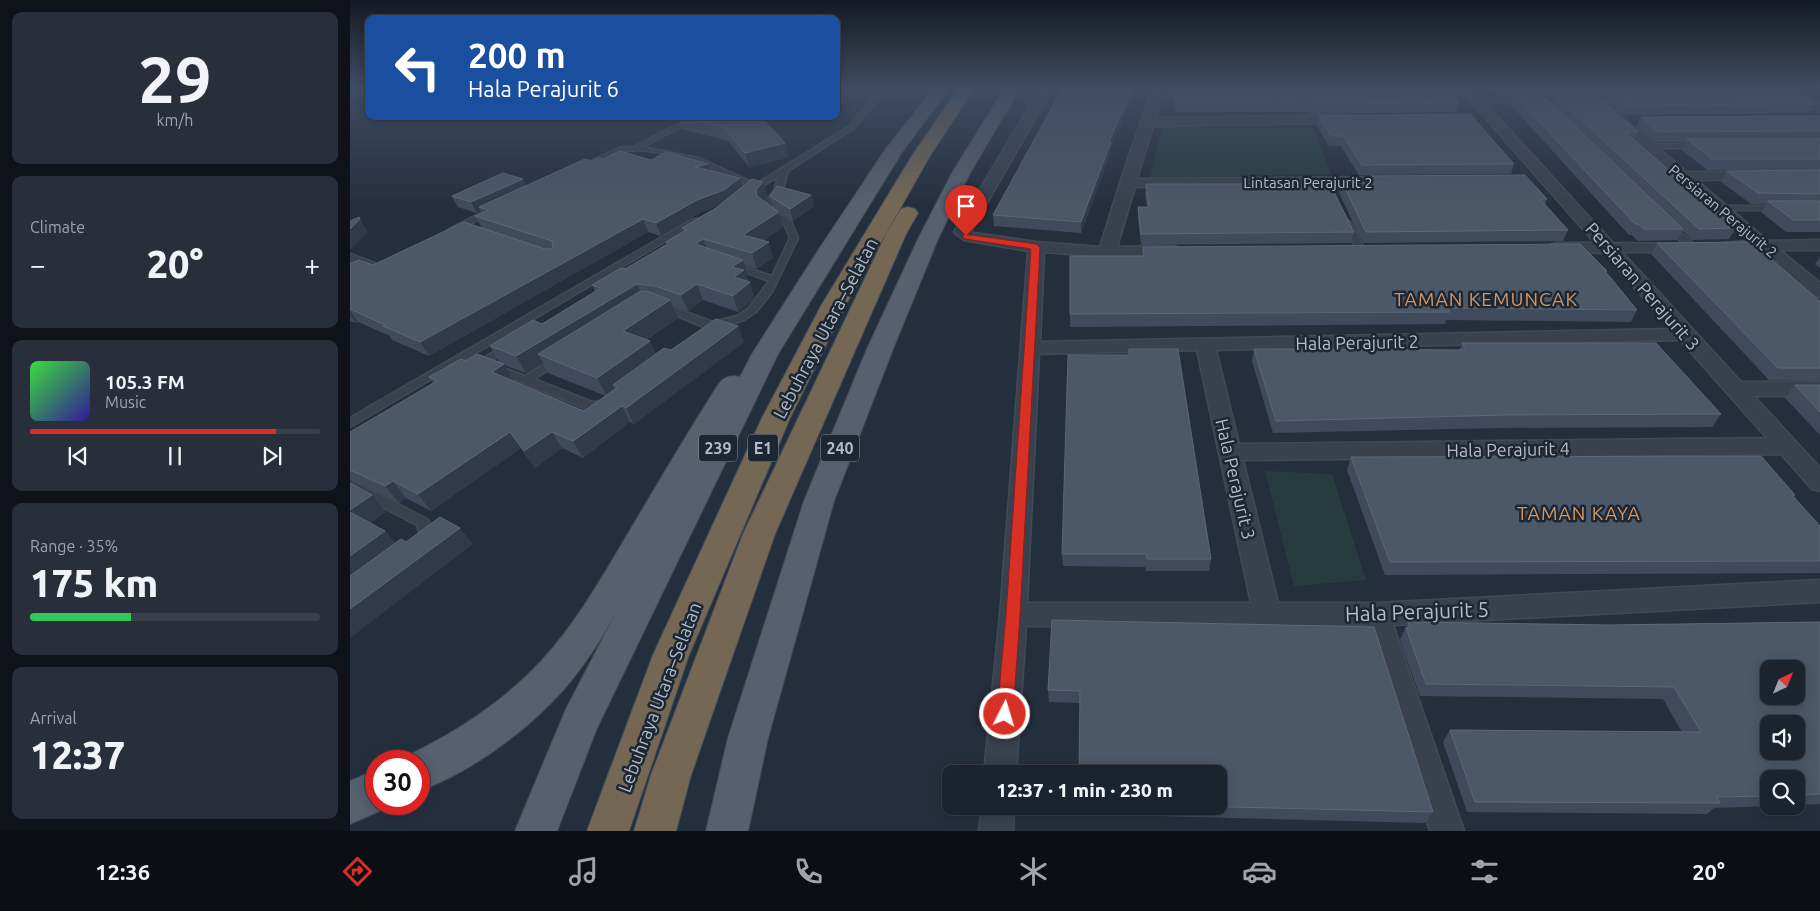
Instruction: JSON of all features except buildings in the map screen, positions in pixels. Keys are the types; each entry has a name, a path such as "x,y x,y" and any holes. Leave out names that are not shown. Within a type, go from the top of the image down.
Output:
{"highway":[{"name":"Lebuhraya Utara–Selatan","path":"608,831 671,655 776,418 838,298 922,154 940,128"},
{"name":"Lebuhraya Utara–Selatan","path":"655,831 671,775 759,534 831,372 896,234 959,128"}],"main road":[{"name":"239","path":"536,831 580,722 766,354 830,249 889,159 912,128"},
{"name":"240","path":"727,831 748,738 819,501 880,349 928,239 961,173 988,128"},
{"path":"430,765 477,738 512,712 541,686 570,655 604,603 729,388 766,354"},
{"path":"747,831 748,738"},
{"path":"350,803 365,796"}],"street":[{"path":"1023,128 963,230 963,234 970,237 1036,247 1107,252 1185,251"},
{"path":"1107,252 1127,183 1146,128"},
{"name":"Persiaran Perajurit 3","path":"1501,128 1610,248 1684,334 1820,483"},
{"name":"Persiaran Perajurit 2","path":"1626,128 1763,246 1820,292"},
{"path":"1682,176 1770,175"},
{"path":"1530,180 1549,180"},
{"name":"Lintasan Perajurit 2","path":"1127,183 1330,186 1415,181"},
{"path":"1540,248 1820,245"},
{"path":"1001,765 1013,615 1036,247"},
{"path":"1342,251 1381,251"},
{"name":"Hala Perajurit 2","path":"1029,348 1684,334"},
{"name":"Hala Perajurit 3","path":"1205,345 1266,614"},
{"path":"1736,389 1820,389"},
{"name":"Hala Perajurit 4","path":"1229,452 1786,446"},
{"name":"Hala Perajurit 5","path":"1013,615 1376,614 1820,591"},
{"path":"1376,614 1446,831"},
{"path":"996,831 997,815"}],"lane":[{"path":"582,169 622,150 634,148 676,128"},
{"path":"744,196 849,128"},
{"path":"1648,146 1705,146"},
{"path":"634,148 696,160 756,187"},
{"path":"650,304 709,328 746,316 764,297 794,238 788,223 766,209 766,206 778,191 784,170"},
{"path":"1719,208 1783,208"},
{"path":"442,234 494,210"},
{"path":"350,423 705,216"},
{"path":"1345,216 1361,251"},
{"path":"1664,220 1692,247"},
{"path":"459,226 477,232"},
{"path":"658,255 701,230"},
{"path":"350,257 374,266"},
{"path":"726,264 773,279"},
{"path":"465,372 515,342"},
{"path":"526,380 566,354"},
{"path":"482,362 591,406 604,405 618,396"},
{"path":"350,485 422,522 426,527 426,534 422,541 413,549"}],"green space":[{"path":"1162,128 1313,128 1331,174 1150,178"},
{"path":"1265,471 1332,474 1366,580 1294,586"}],"district":[{"name":"TAMAN KEMUNCAK","path":"1486,299"},
{"name":"TAMAN KAYA","path":"1579,513"}],"route":[{"path":"966,236 1036,247 1005,714"}]}
